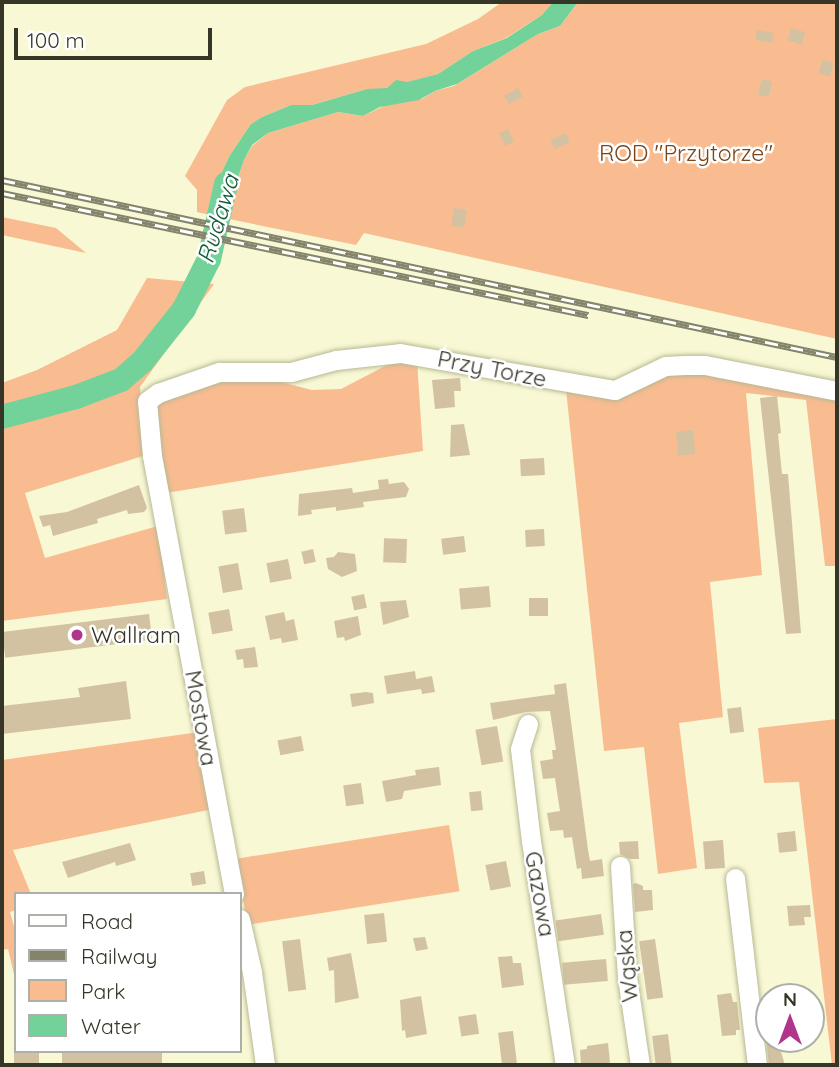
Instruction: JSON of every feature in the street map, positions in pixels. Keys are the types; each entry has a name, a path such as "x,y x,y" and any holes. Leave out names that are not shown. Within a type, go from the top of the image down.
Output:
{"street":[{"name":"Przy Torze","path":"147,401 158,393 219,372 291,372 336,360 400,353 615,390 665,366 705,365 837,391"},
{"name":"Mostowa","path":"147,401 152,456 234,892"},
{"name":"Gazowa","path":"528,724 520,749 565,1065"},
{"name":"Wąska","path":"620,866 627,977 640,1065"},
{"path":"736,878 757,1065"},
{"path":"242,928 252,972 265,1065"}],"green space":[{"path":"502,2 553,2 542,15 506,38 473,51 438,74 375,91 367,89 312,105 291,105 262,117 251,124 230,155 219,178 214,203 206,214 197,212 197,190 185,176 227,100 245,87 426,44 478,19"},
{"name":"ROD \"Przytorze\"","path":"578,2 837,2 837,339 364,233 356,245 224,218 244,160 252,146 268,133 338,112 363,116 386,105 422,99 435,91 454,86 538,34 560,26"},
{"path":"2,217 56,228 86,253 2,235"},
{"path":"147,278 214,284 140,387 146,455 25,493 45,558 158,526 167,599 2,621 2,383 37,370 117,330"},
{"path":"417,361 423,451 166,493 151,402 192,379 269,379 312,390 341,389 387,365"},
{"path":"695,368 837,400 837,566 825,566 806,400 746,393 762,575 710,582 723,717 679,723 697,868 658,874 644,747 604,751 565,380 617,385"},
{"path":"837,719 837,1065 832,1065 825,983 822,983 799,782 764,783 758,728"},
{"path":"199,732 213,809 13,850 30,892 14,892 14,911 10,912 14,926 14,974 8,949 2,950 2,760"},
{"path":"449,825 459,891 247,925 237,859"}],"water":[{"path":"553,2 578,2 560,26 538,34 457,84 419,100 380,107 363,116 338,112 268,133 252,145 244,160 224,218 206,214 214,203 219,178 230,155 251,124 262,117 291,105 312,105 367,89 387,88 396,80 407,82 438,74 473,51 507,38 542,15"}],"building":[{"path":"791,28 805,32 802,45 787,40"},
{"path":"757,30 774,33 772,43 755,40"},
{"path":"822,60 834,63 830,76 819,74"},
{"path":"762,79 773,82 768,97 758,94"},
{"path":"518,88 523,97 509,105 504,96"},
{"path":"508,129 514,142 505,146 499,133"},
{"path":"566,133 570,142 555,149 550,140"},
{"path":"454,208 467,210 464,228 451,226"},
{"path":"460,378 461,391 454,391 455,407 435,409 432,380"},
{"path":"777,396 782,474 788,474 801,633 786,634 760,398"},
{"path":"464,424 470,455 450,457 451,425"},
{"path":"693,430 695,454 678,455 676,431"},
{"path":"544,458 545,475 521,476 520,459"},
{"path":"388,479 389,484 404,482 409,489 406,497 363,502 364,507 336,511 336,507 311,510 312,514 298,516 299,494 352,488 353,493 379,489 378,480"},
{"path":"139,485 147,508 144,512 128,514 127,510 97,519 98,523 53,536 50,525 43,527 39,516 67,512"},
{"path":"244,508 247,532 225,535 222,511"},
{"path":"544,529 545,546 526,547 525,530"},
{"path":"464,536 466,552 443,555 441,539"},
{"path":"384,538 407,539 406,563 383,562"},
{"path":"313,549 316,562 304,564 301,552"},
{"path":"338,552 355,554 357,571 342,577 328,569 326,558 334,557"},
{"path":"288,559 292,579 270,583 266,563"},
{"path":"238,563 243,590 223,593 218,566"},
{"path":"489,586 491,607 461,610 459,589"},
{"path":"364,594 367,608 354,610 351,597"},
{"path":"529,598 548,598 548,616 529,616"},
{"path":"406,600 409,617 383,625 380,602"},
{"path":"229,609 233,631 212,634 208,613"},
{"path":"284,612 286,621 294,619 298,640 282,643 281,638 270,640 265,616"},
{"name":"Wallram","path":"149,614 152,640 5,658 2,632"},
{"path":"358,616 361,635 345,641 344,637 337,638 334,621"},
{"path":"255,647 258,667 244,668 243,659 237,660 235,650"},
{"path":"415,671 416,679 432,676 435,692 422,694 421,689 387,694 384,676"},
{"name":"Wallram","path":"126,681 131,719 2,734 2,706 80,697 78,688"},
{"path":"566,683 590,861 602,859 604,876 582,879 581,868 577,869 572,837 564,838 563,830 550,831 547,813 560,811 555,778 543,779 540,761 553,759 552,750 556,750 550,711 526,712 493,720 490,703 555,694 554,685"},
{"path":"373,693 374,703 352,707 350,694"},
{"path":"741,707 744,732 730,734 727,709"},
{"path":"497,726 503,761 482,765 475,730"},
{"path":"301,736 304,751 280,755 277,741"},
{"path":"439,767 441,785 404,791 402,799 386,802 382,781 416,775 415,770"},
{"path":"361,783 364,804 346,806 343,786"},
{"path":"481,791 483,810 471,811 469,792"},
{"path":"795,831 797,851 779,853 777,833"},
{"path":"723,840 725,868 705,869 703,841"},
{"path":"638,841 639,859 630,859 620,854 619,842"},
{"path":"130,843 136,860 116,866 115,862 68,878 62,862"},
{"path":"506,861 511,887 490,891 485,865"},
{"path":"204,871 206,884 192,886 190,873"},
{"path":"633,884 643,886 643,890 652,890 653,910 635,912"},
{"path":"810,905 811,917 804,917 805,925 789,926 787,906"},
{"path":"384,913 387,942 367,944 364,915"},
{"path":"601,914 604,935 558,941 555,920"},
{"path":"425,937 428,949 416,951 413,938"},
{"path":"300,939 306,990 288,992 282,941"},
{"path":"655,939 663,997 647,1000 639,941"},
{"path":"351,953 359,998 335,1003 334,970 329,971 327,958"},
{"path":"512,956 513,963 521,963 524,985 502,988 498,957"},
{"path":"606,959 608,981 564,985 562,963"},
{"path":"731,993 733,1002 737,1002 740,1030 736,1030 736,1035 722,1036 717,995"},
{"path":"421,996 427,1034 406,1038 405,1030 402,1031 400,1000"},
{"path":"476,1014 479,1034 461,1037 458,1017"},
{"path":"513,1031 517,1063 502,1065 498,1033"},
{"path":"668,1034 672,1065 656,1065 652,1036"},
{"path":"608,1043 610,1062 607,1065 581,1065 580,1050 587,1049 587,1046"},
{"path":"14,1053 39,1053 39,1065 14,1065"},
{"path":"62,1053 162,1053 162,1065 62,1065"},
{"path":"768,1053 781,1053 785,1065 769,1065"}],"waterway":[{"name":"Rudawa","path":"2,417 76,397 121,380 142,362 184,309 209,259 226,184"}],"railway":[{"path":"2,180 837,357"},
{"path":"2,193 588,315"}],"place":[{"name":"Wallram","path":"77,635"}]}
